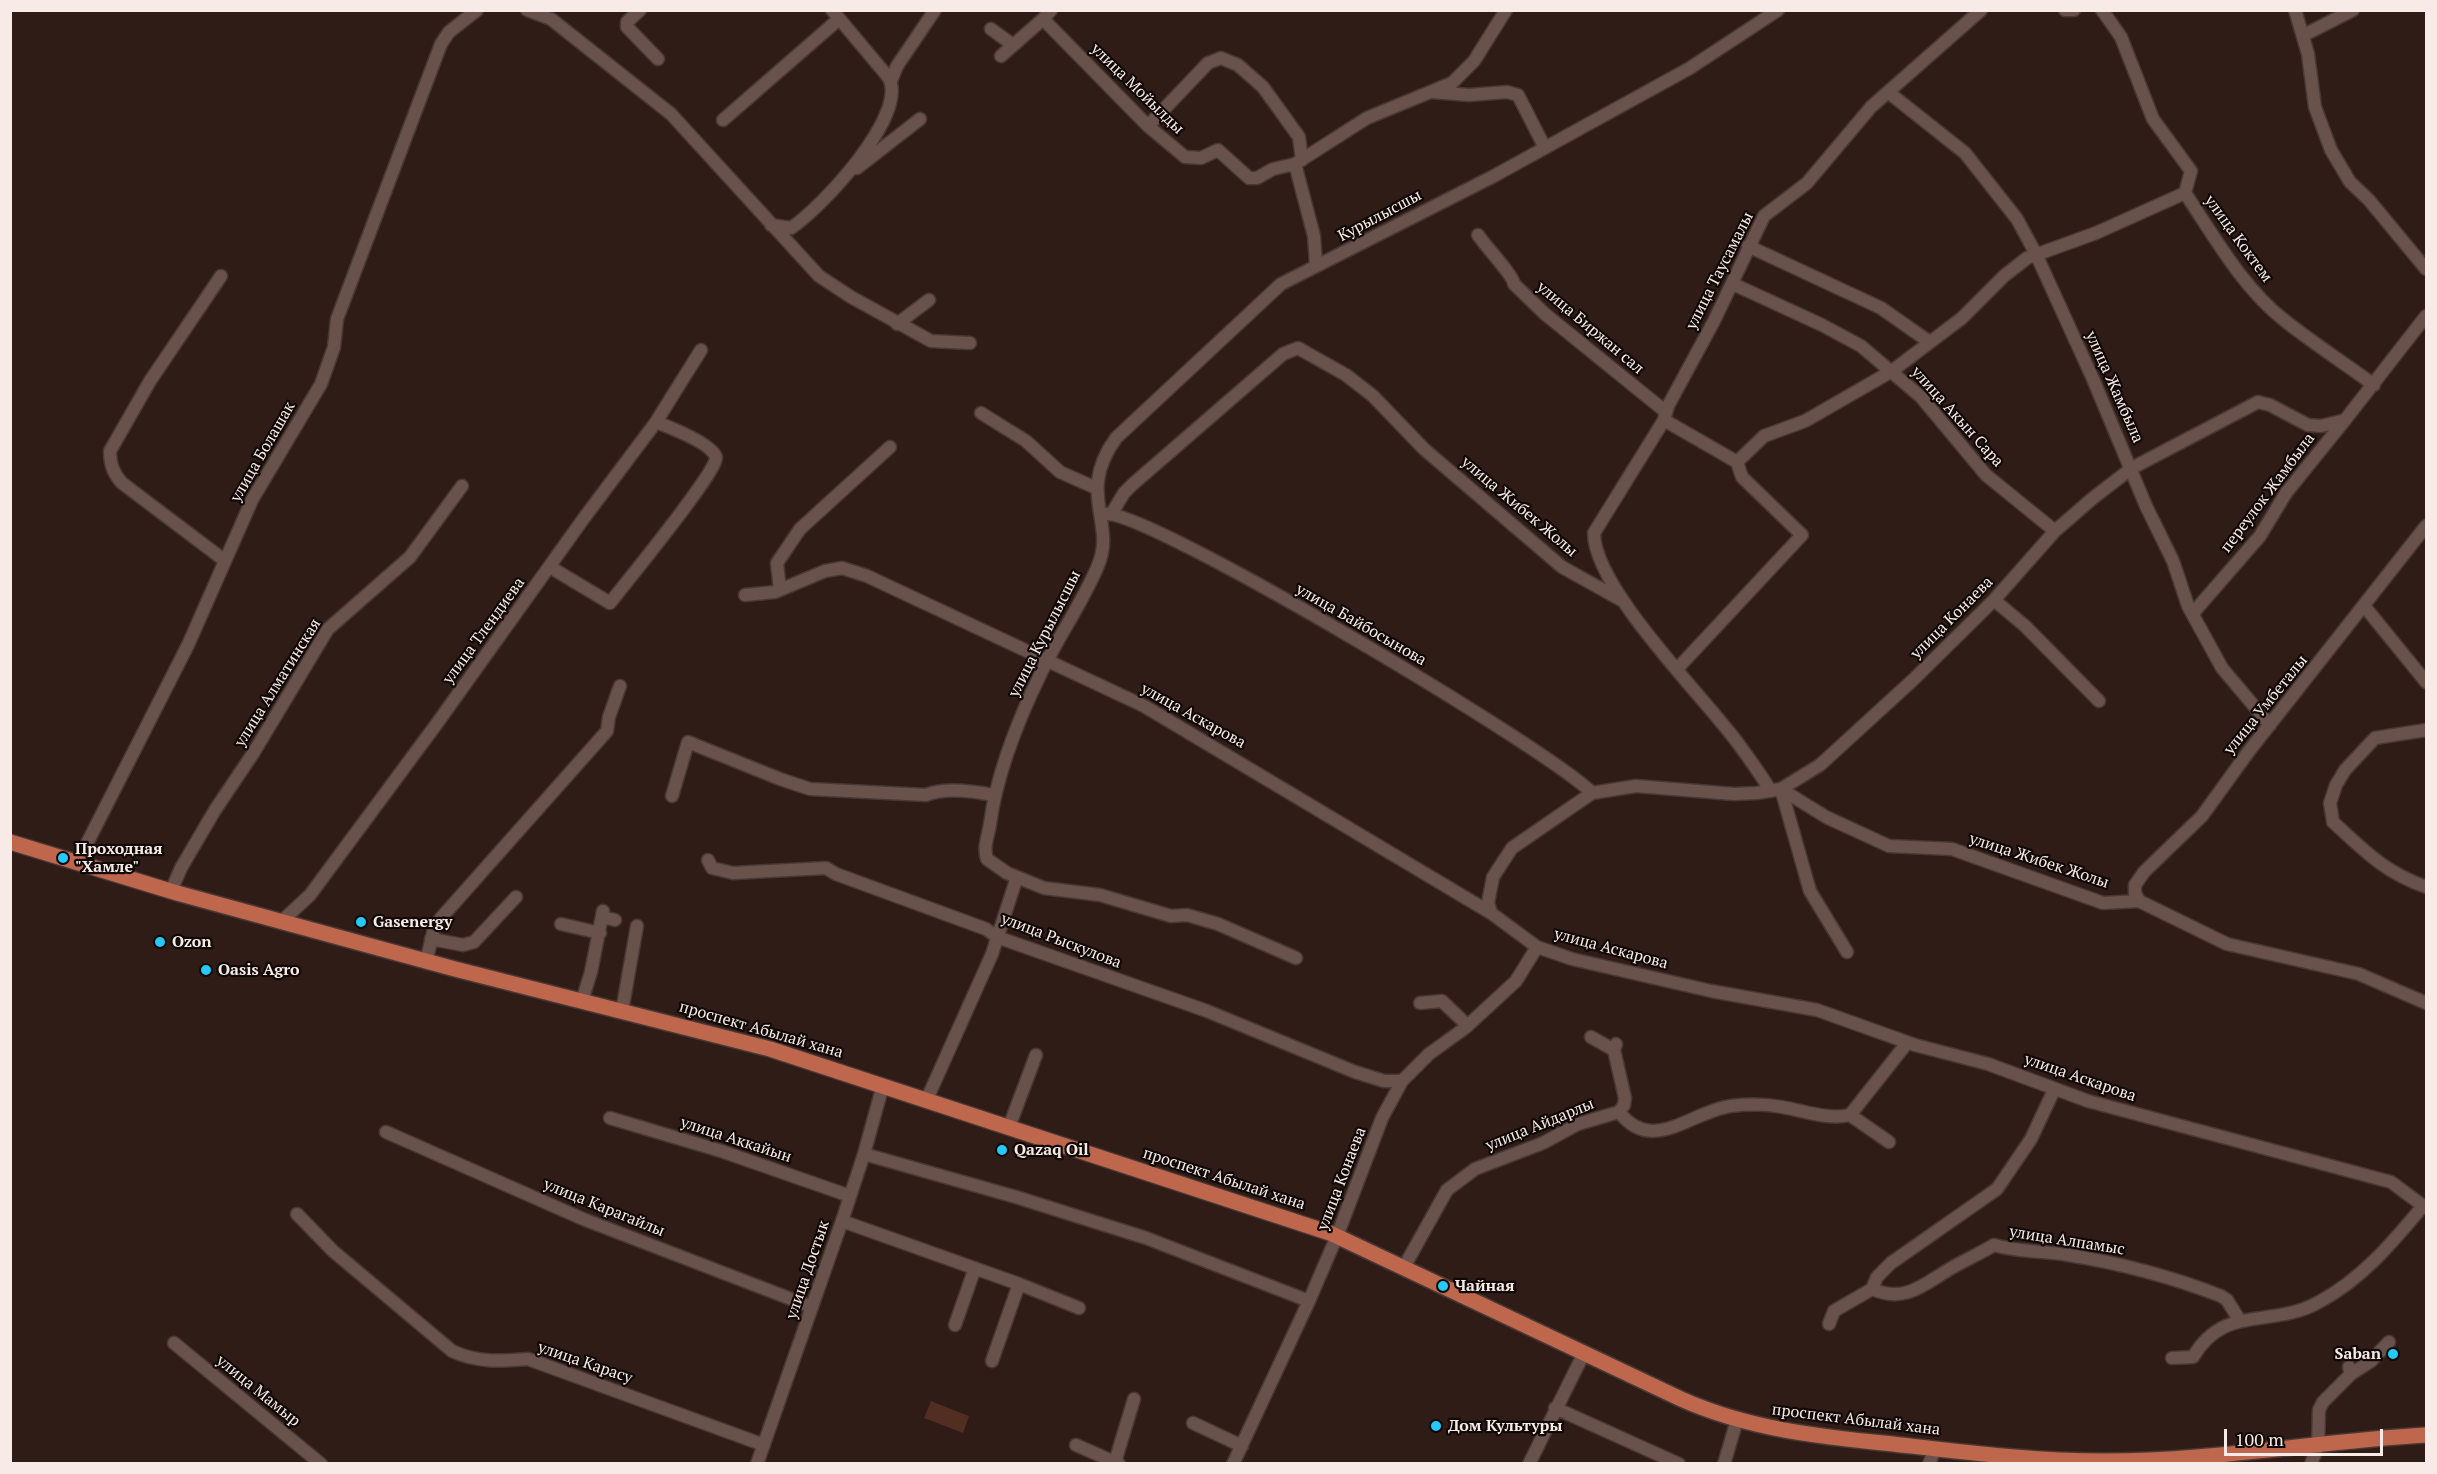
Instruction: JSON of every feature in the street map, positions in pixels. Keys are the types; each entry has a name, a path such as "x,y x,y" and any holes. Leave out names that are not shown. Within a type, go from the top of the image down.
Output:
{"main road":[{"name":"проспект Абылай хана","path":"10,843 171,891 426,962 770,1049 927,1099 1337,1236 1707,1411 1737,1420 1810,1435 2041,1460 2182,1461 2425,1436"}],"street":[{"name":"улица Болашак","path":"77,863 188,645 219,580 224,560 252,500 321,384 334,347 337,319 441,44 448,32 477,10"},
{"path":"527,10 542,13 551,18 671,114 819,276 897,324 931,341 970,343"},
{"path":"640,10 627,22 627,27 658,59"},
{"path":"1298,162 1367,118 1452,83 1474,61 1506,10"},
{"name":"Курылысшы","path":"1105,457 1116,438 1281,284 1316,264 1344,254 1409,217 1443,202 1545,148 1711,55 1778,10"},
{"name":"улица Таусамалы","path":"1625,602 1594,546 1594,533 1665,416 1733,284 1748,246 1764,216 1807,183 1837,146 1888,92 1981,10"},
{"path":"2065,10 2074,10"},
{"name":"улица Коктем","path":"2102,10 2121,37 2153,119 2191,171 2185,193 2217,242 2265,302 2284,320 2374,385"},
{"path":"2295,10 2304,35 2315,107 2331,150 2350,182 2369,200 2427,269"},
{"path":"2304,35 2353,10"},
{"path":"848,175 890,106 891,81 901,60 935,11"},
{"path":"723,120 835,15 891,81"},
{"name":"улица Мойылды","path":"1001,56 1047,15 1148,126 1185,157 1201,159 1218,150 1249,178 1257,178 1273,169 1298,162"},
{"path":"991,28 1013,45"},
{"path":"1148,126 1208,63 1221,58 1238,65 1263,87 1299,136 1298,162 1314,236 1316,264"},
{"path":"1432,92 1469,95 1507,92 1518,95 1525,103 1545,148"},
{"name":"улица Жамбыла","path":"1888,92 1965,153 2017,219 2036,254 2132,468 2193,613 2222,668 2270,725"},
{"path":"771,225 790,228 800,222 848,175 920,119"},
{"path":"1737,462 1764,436 1805,421 1892,371 1928,341 1962,318 2004,276 2036,254 2096,233 2185,193"},
{"name":"улица Биржан сал","path":"1478,235 1490,253 1513,278 1514,284 1545,314 1665,416 1737,462 1742,477 1802,535 1677,669"},
{"name":"улица Акын Сара","path":"1748,246 1881,308 1928,341"},
{"path":"221,276 150,381 110,451 110,457 115,475 122,483 201,546 224,560"},
{"name":"улица Акын Сара","path":"1733,284 1846,337 1892,371 1921,397 1986,475 2055,531"},
{"path":"897,324 929,300"},
{"path":"2345,420 2427,316"},
{"name":"улица Жибек Жолы","path":"1112,513 1124,493 1133,484 1283,354 1298,348 1346,375 1373,396 1424,448 1562,567 1625,602 1776,790 1826,818 1889,846 1952,849 2103,903 2139,901 2227,944 2359,974 2427,1003"},
{"name":"улица Тлендиева","path":"282,921 310,895 656,422 701,350"},
{"name":"улица Конаева","path":"1491,913 1488,903 1493,877 1512,848 1592,793 1636,786 1734,794 1776,790 1820,765 1912,681 1994,600 2055,531 2132,468 2258,402 2270,405 2308,425 2321,426 2345,420"},
{"path":"981,413 1026,441 1060,472 1096,488"},
{"name":"переулок Жамбыла","path":"2193,613 2260,536 2286,493 2345,420"},
{"path":"550,567 610,603 696,493 715,466 717,459 714,454 696,441 656,422"},
{"path":"780,590 777,563 793,538 810,518 890,447"},
{"name":"улица Курылысшы","path":"1017,877 987,860 984,850 993,795 1027,705 1048,659 1104,554 1096,488 1105,457"},
{"name":"улица Алматинская","path":"171,891 181,868 209,820 328,629 410,557 462,486"},
{"name":"улица Байбосынова","path":"1099,519 1112,513 1133,519 1326,623 1534,750 1581,782 1592,793"},
{"name":"улица Умбеталы","path":"2139,901 2134,893 2139,878 2202,816 2270,725 2427,526"},
{"name":"улица Аскарова","path":"745,595 780,590 825,571 843,568 867,576 1144,706 1491,913 1537,947 1600,967 1817,1010 1907,1043 1988,1064 2054,1090 2217,1138 2391,1182 2425,1207"},
{"path":"1994,600 2025,626 2099,701"},
{"path":"2365,606 2427,682"},
{"path":"426,962 441,918 558,783 607,731 609,717 620,686"},
{"path":"2427,730 2375,738 2365,752 2345,770 2336,785 2330,815 2333,822 2374,861 2395,874 2427,887"},
{"path":"672,796 687,742 810,789 926,795 933,792 973,791 993,795"},
{"path":"1776,790 1810,891 1847,952"},
{"name":"улица Рыскулова","path":"708,860 712,868 733,873 826,868 886,894 986,929 997,937 1206,1011 1355,1072 1384,1081 1402,1081"},
{"path":"927,1099 992,954 1017,877 1061,892 1100,895 1171,916 1187,915 1218,924 1296,958"},
{"path":"432,939 463,945 474,942 516,897"},
{"path":"582,1001 600,933 602,914 615,920"},
{"path":"561,924 600,933"},
{"path":"622,1011 637,926"},
{"name":"улица Конаева","path":"1233,1464 1309,1301 1337,1236 1382,1118 1402,1081 1429,1054 1467,1025 1516,981 1537,947"},
{"path":"1420,1003 1442,1001 1467,1025"},
{"path":"1591,1037 1615,1047 1625,1098 1624,1105 1619,1112"},
{"path":"1889,1142 1850,1116 1907,1043"},
{"path":"1009,1127 1036,1055"},
{"name":"улица Достык","path":"757,1464 850,1197 883,1085"},
{"path":"1829,1324 1834,1311 1872,1289 1877,1277 1891,1263 1996,1189 2031,1139 2054,1090"},
{"name":"улица Айдарлы","path":"1404,1267 1447,1190 1475,1169 1543,1143 1578,1124 1619,1112 1630,1125 1646,1132 1672,1128 1688,1119 1732,1106 1768,1105 1816,1115 1839,1118 1850,1116"},
{"name":"улица Аккайын","path":"610,1118 721,1151 850,1197"},
{"name":"улица Карагайлы","path":"386,1132 583,1219 812,1307"},
{"path":"864,1154 1016,1197 1146,1238 1309,1301"},
{"path":"2172,1358 2193,1357 2211,1333 2240,1321 2278,1317 2318,1303 2366,1271 2425,1207"},
{"name":"улица Карасу","path":"297,1214 333,1251 388,1299 462,1355 488,1362 528,1359 764,1445"},
{"path":"842,1221 975,1268 1078,1308"},
{"name":"улица Алпамыс","path":"1872,1289 1895,1295 1916,1291 1949,1269 1994,1245 2012,1250 2046,1251 2075,1256 2171,1279 2221,1296 2227,1300 2240,1321"},
{"path":"955,1325 975,1268"},
{"path":"992,1361 1018,1284"},
{"path":"2311,1464 2318,1446 2319,1410 2323,1402 2350,1371 2371,1361 2389,1342"},
{"name":"улица Мамыр","path":"174,1343 321,1464"},
{"path":"1529,1464 1584,1353"},
{"path":"1076,1445 1117,1463 1134,1400"},
{"path":"1555,1408 1679,1464"},
{"path":"1724,1464 1737,1420"},
{"path":"1193,1423 1242,1446"},
{"path":"1929,1464 1935,1449"}],"shaded area":[{"path":"931,1401 969,1416 963,1433 924,1418"}],"place":[{"name":"Проходная \"Хамле\"","path":"63,858"},
{"name":"Gasenergy","path":"361,922"},
{"name":"Ozon","path":"160,942"},
{"name":"Oasis Agro","path":"206,970"},
{"name":"Qazaq Oil","path":"1002,1150"},
{"name":"Чайная","path":"1443,1286"},
{"name":"Saban","path":"2393,1354"},
{"name":"Дом Культуры","path":"1436,1426"}]}
